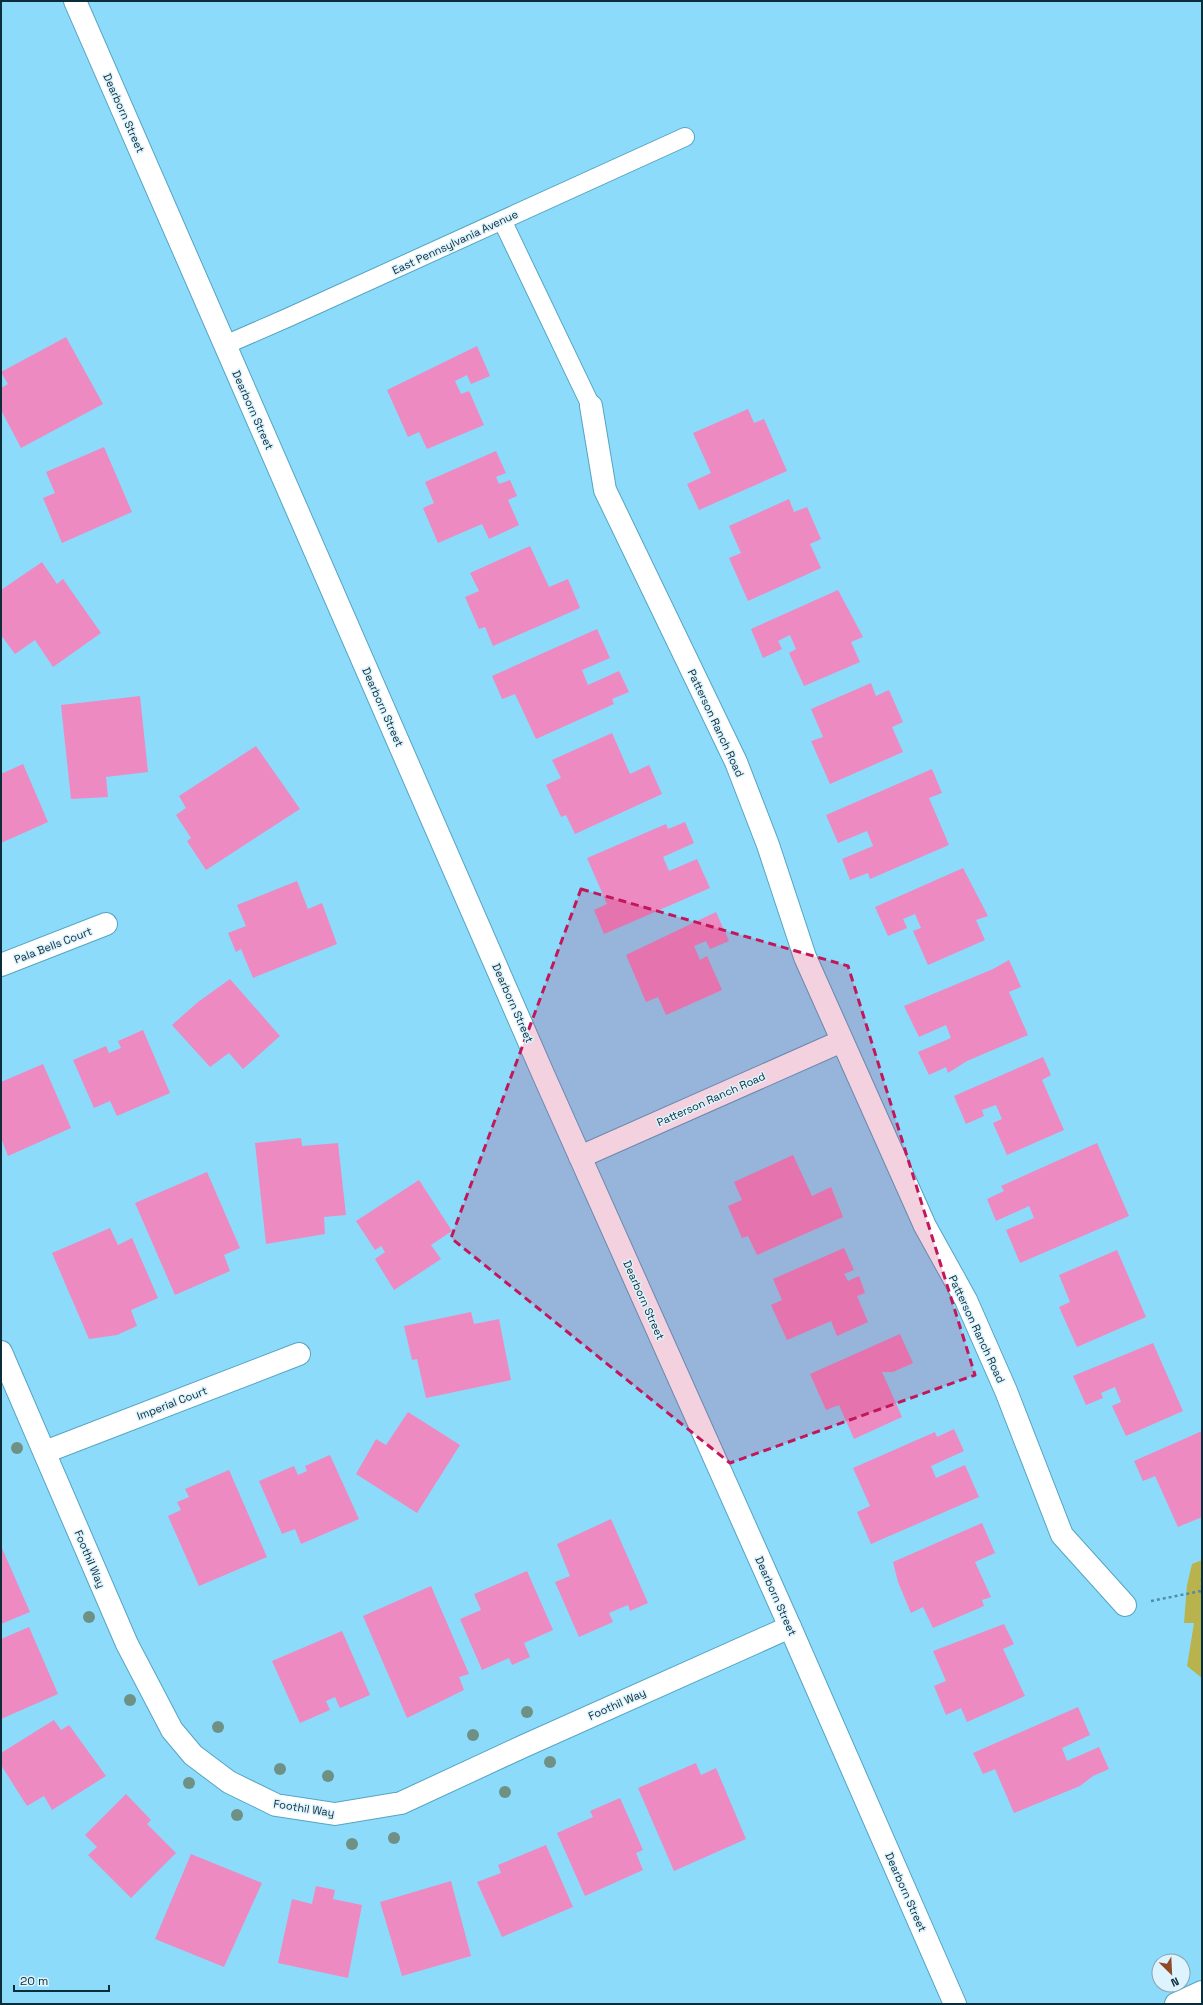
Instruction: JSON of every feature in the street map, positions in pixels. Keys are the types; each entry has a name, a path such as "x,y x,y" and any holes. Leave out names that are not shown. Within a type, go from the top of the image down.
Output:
{"street":[{"name":"Dearborn Street","path":"75,1 580,1158 790,1627 955,2004"},
{"name":"Patterson Ranch Road","path":"591,406 605,490 736,762 768,845 805,957 925,1226 966,1300 996,1370 1062,1535 1125,1605"},
{"name":"Pala Bells Court","path":"1,965 106,924"},
{"name":"Patterson Ranch Road","path":"580,1158 842,1041"},
{"name":"Foothil Way","path":"1,1352 127,1644 172,1730 194,1754 229,1782 276,1805 335,1814 401,1803 524,1746 790,1627"},
{"name":"Imperial Court","path":"45,1452 299,1354"},
{"path":"1176,2004 1202,1992"}],"lane":[{"name":"East Pennsylvania Avenue","path":"225,345 685,136"},
{"path":"502,220 591,406"}],"path":[{"path":"1125,1605 1202,1593 1202,1579"}],"highlighted area":[{"path":"581,889 848,966 975,1375 730,1463 451,1238"}],"shaded area":[{"path":"1202,1560 1202,1678 1187,1666 1194,1623 1184,1623 1187,1585 1192,1564"}],"building":[{"path":"66,337 103,404 21,448 1,410 1,388 8,384 1,372"},
{"path":"477,346 490,376 471,384 467,375 455,381 461,394 469,391 484,425 427,449 419,432 408,437 387,390"},
{"path":"748,409 754,423 764,419 787,471 699,510 687,484 711,473 693,433"},
{"path":"104,447 132,512 62,543 43,498 55,493 46,472"},
{"path":"496,451 506,473 496,477 499,484 510,480 517,496 508,500 519,525 489,539 482,524 438,543 423,508 434,503 425,482"},
{"path":"789,499 794,512 807,507 821,539 810,544 821,568 748,601 729,558 741,553 729,526"},
{"path":"530,546 549,587 568,579 580,608 493,646 485,627 479,629 465,597 479,591 470,573"},
{"path":"42,562 57,584 63,579 101,633 53,667 35,640 15,654 1,635 1,590"},
{"path":"838,590 863,637 851,642 860,662 804,686 789,653 796,649 790,635 778,641 782,649 763,658 751,629"},
{"path":"597,629 610,658 582,670 588,685 619,671 629,692 612,699 614,704 536,739 515,694 502,699 492,676"},
{"path":"871,683 876,696 889,690 903,722 892,727 903,752 830,784 811,741 823,737 811,709"},
{"path":"140,696 148,772 106,777 108,797 71,799 61,705"},
{"path":"612,733 630,774 649,765 662,794 575,834 566,815 561,817 546,785 561,778 552,760"},
{"path":"256,746 300,809 206,870 187,841 191,838 176,815 186,808 179,796"},
{"path":"23,764 48,822 1,843 1,774"},
{"path":"932,769 942,793 929,798 949,845 870,879 868,873 850,880 842,859 873,846 867,831 838,843 826,815"},
{"path":"685,822 694,843 663,857 669,871 697,859 710,888 604,934 594,910 607,904 587,858 666,824 668,829"},
{"path":"963,868 988,916 976,920 985,940 928,965 913,931 921,928 915,914 903,919 907,928 888,936 875,907"},
{"path":"297,881 308,909 322,903 337,944 253,978 241,949 236,952 228,933 246,926 237,905"},
{"path":"716,912 729,941 710,949 706,941 694,946 700,960 707,956 722,990 666,1015 658,997 646,1002 626,955"},
{"path":"1009,960 1021,987 1009,992 1028,1035 967,1061 948,1073 946,1067 929,1075 918,1052 951,1038 946,1025 919,1037 904,1006 993,969"},
{"path":"230,979 280,1036 243,1069 229,1053 210,1067 172,1025 198,1002"},
{"path":"143,1030 170,1093 117,1116 110,1101 94,1108 73,1060 106,1046 109,1053 121,1048 118,1041"},
{"path":"1043,1057 1051,1075 1042,1080 1064,1130 1007,1155 993,1123 1002,1119 996,1105 982,1110 984,1116 966,1124 954,1096"},
{"path":"43,1064 71,1128 8,1156 1,1138 1,1082"},
{"path":"301,1138 302,1146 338,1143 346,1215 324,1217 325,1234 266,1244 255,1143"},
{"path":"1097,1143 1129,1216 1020,1263 1006,1230 1034,1218 1029,1206 996,1221 987,1199 1004,1191 1001,1186"},
{"path":"793,1155 812,1196 831,1187 843,1217 757,1255 748,1236 742,1238 728,1206 742,1200 734,1182"},
{"path":"207,1172 240,1248 224,1255 230,1271 175,1295 135,1203"},
{"path":"419,1180 452,1231 431,1245 441,1259 394,1290 375,1259 385,1252 381,1246 375,1250 356,1221"},
{"path":"110,1228 118,1245 132,1238 158,1298 131,1310 137,1326 117,1335 89,1339 52,1253"},
{"path":"844,1248 854,1270 844,1274 848,1281 859,1276 865,1293 857,1296 868,1322 837,1336 831,1321 787,1340 771,1305 782,1300 773,1279"},
{"path":"1117,1250 1146,1317 1077,1347 1059,1307 1070,1302 1059,1275"},
{"path":"471,1312 474,1324 499,1319 511,1380 426,1398 417,1359 412,1360 404,1326"},
{"path":"900,1334 913,1363 893,1372 882,1372 902,1417 854,1439 839,1405 826,1410 810,1374"},
{"path":"1153,1343 1183,1411 1126,1436 1112,1406 1121,1402 1115,1387 1101,1393 1103,1398 1086,1405 1073,1376"},
{"path":"408,1412 460,1445 417,1513 356,1474 376,1439 386,1445"},
{"path":"954,1429 964,1451 931,1466 936,1478 965,1465 979,1497 871,1544 857,1512 870,1506 853,1468 935,1432 937,1437"},
{"path":"1202,1431 1202,1517 1178,1527 1155,1476 1143,1481 1134,1461"},
{"path":"330,1455 359,1519 301,1544 295,1529 282,1534 259,1481 294,1466 298,1475 307,1471 305,1466"},
{"path":"229,1470 267,1557 199,1586 168,1516 181,1510 177,1502 189,1497 185,1489"},
{"path":"611,1519 648,1603 630,1611 628,1605 609,1613 613,1622 579,1637 555,1582 570,1576 557,1544"},
{"path":"982,1523 995,1553 975,1562 991,1597 982,1600 984,1606 933,1628 923,1607 911,1613 898,1582 893,1562"},
{"path":"1,1546 30,1612 1,1624"},
{"path":"527,1571 553,1630 524,1643 530,1657 512,1665 509,1658 482,1670 460,1619 481,1610 474,1594"},
{"path":"431,1586 469,1674 459,1677 464,1690 407,1718 363,1616"},
{"path":"1004,1624 1014,1644 1003,1649 1025,1696 967,1722 961,1708 946,1715 934,1686 946,1681 933,1651"},
{"path":"29,1627 58,1694 1,1719 1,1639"},
{"path":"342,1631 370,1695 340,1708 335,1697 326,1701 330,1710 300,1723 272,1661"},
{"path":"1078,1707 1090,1735 1062,1748 1067,1761 1099,1747 1109,1769 1093,1776 1080,1786 1014,1813 995,1769 983,1774 973,1753"},
{"path":"54,1720 61,1730 69,1725 106,1776 52,1810 44,1796 27,1806 1,1765 1,1753"},
{"path":"696,1763 701,1775 716,1768 746,1839 674,1871 638,1788"},
{"path":"126,1794 151,1820 147,1824 176,1853 131,1898 88,1855 97,1847 85,1835"},
{"path":"620,1798 643,1850 636,1853 643,1870 585,1896 557,1833 593,1817 590,1811"},
{"path":"546,1845 573,1907 502,1937 477,1882 501,1873 498,1865"},
{"path":"191,1854 262,1883 224,1967 155,1939"},
{"path":"451,1881 471,1956 402,1976 380,1902"},
{"path":"316,1886 335,1890 333,1899 362,1905 348,1978 278,1963 292,1899 312,1904"}]}
